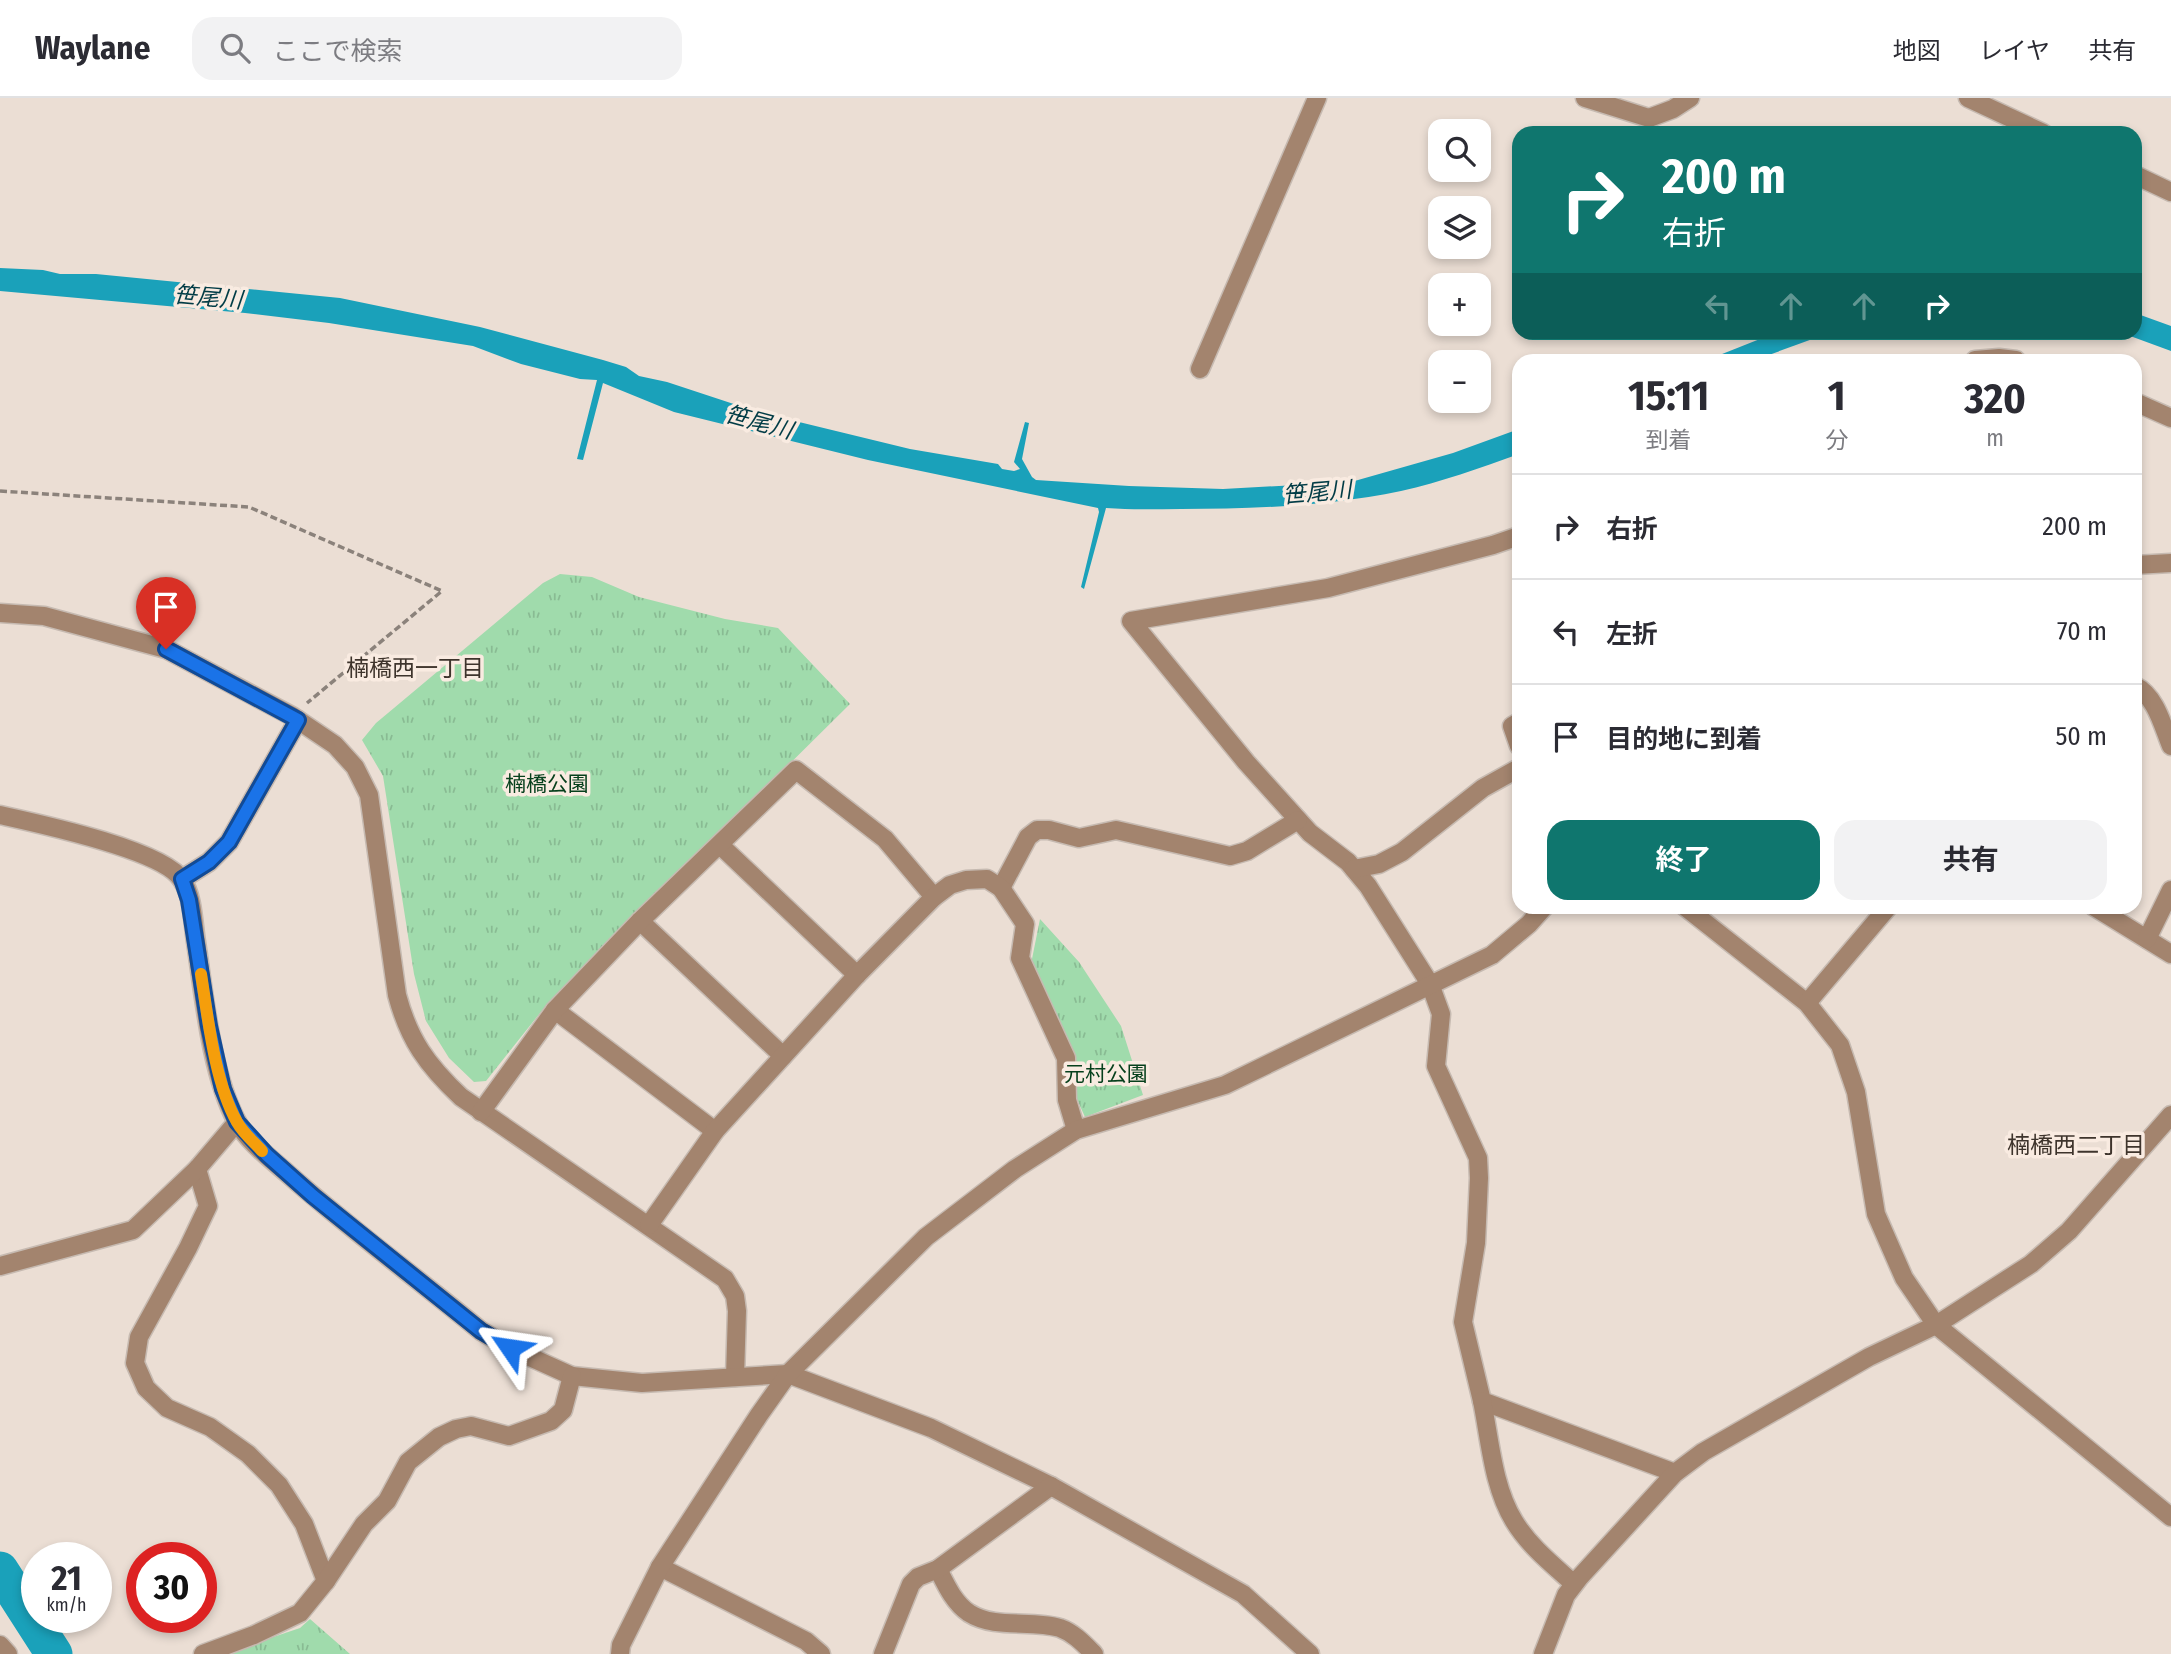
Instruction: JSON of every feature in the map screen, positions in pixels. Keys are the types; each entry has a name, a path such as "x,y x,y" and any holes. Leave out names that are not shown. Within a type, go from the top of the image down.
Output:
{"street":[{"path":"1200,369 1317,98"},
{"path":"1586,98 1649,118 1673,109 1690,98"},
{"path":"1968,98 2028,126"},
{"path":"2142,178 2171,192"},
{"path":"2142,405 2171,418"},
{"path":"1512,538 1331,588 1131,621 1298,820 1354,869 1368,886 1430,984 1441,1014 1436,1066 1478,1158 1476,1243 1462,1322 1502,1494 1514,1521 1530,1542 1574,1584"},
{"path":"2142,565 2171,563"},
{"path":"0,613 44,616 166,649 295,718 335,745 347,757 364,781 369,795 397,995 414,1042 427,1062 460,1097 725,1279 735,1296 737,1311 735,1377"},
{"path":"2142,689 2152,701 2171,746"},
{"path":"182,879 209,862 229,842 295,718"},
{"path":"481,1112 555,1010 640,921 796,770 885,839 934,897"},
{"path":"1354,869 1379,864 1402,852 1483,788 1512,772"},
{"path":"0,815 58,827 114,845 165,865 182,879 189,900 209,1026 223,1089 237,1122 267,1155 313,1196 481,1331 510,1348 572,1376 642,1384 788,1374 931,1428 1051,1486 1243,1594 1310,1654"},
{"path":"1001,888 1028,837 1037,830 1079,838 1116,830 1230,856 1247,851 1298,820"},
{"path":"720,845 857,975"},
{"path":"649,1225 715,1131 857,975 934,897 950,885 966,880 987,879 1001,888 1025,923 1020,958 1066,1058 1067,1100 1076,1130"},
{"path":"2147,939 2171,890"},
{"path":"620,1654 621,1645 660,1567 788,1374 926,1237 1015,1169 1076,1130 1225,1084 1492,955 1538,914"},
{"path":"1694,914 1807,1003 1840,1045 1857,1092 1876,1214 1904,1279 1936,1325 2171,1517"},
{"path":"1807,1003 1882,914"},
{"path":"2106,914 2171,954"},
{"path":"640,921 783,1056"},
{"path":"555,1010 715,1131"},
{"path":"1544,1654 1566,1595 1675,1473 1703,1452 1869,1357 1936,1325 2031,1264 2069,1231 2171,1115"},
{"path":"0,1266 133,1230 197,1169 237,1122"},
{"path":"197,1169 208,1206 139,1337 135,1363 146,1388 167,1408 210,1427 248,1454 279,1486 304,1524 326,1581"},
{"path":"203,1654 300,1614 364,1524 387,1501 408,1462 439,1437 471,1426 509,1436 551,1422 563,1410 572,1376"},
{"path":"1482,1401 1675,1473"},
{"path":"883,1654 911,1584 918,1577 938,1569 1051,1486"},
{"path":"660,1567 806,1641 821,1654"},
{"path":"938,1569 953,1597 968,1612 983,1620 1058,1628 1075,1636 1094,1654"},
{"path":"0,1645 8,1654"}],"path":[{"path":"0,491 249,507 442,591 295,718"}],"green space":[{"name":"楠橋公園","path":"560,574 592,577 639,597 725,619 778,628 850,704 548,1003 486,1081 474,1082 449,1058 426,1021 414,974 383,776 362,740 376,723 543,583"},
{"name":"元村公園","path":"1040,919 1079,962 1121,1026 1143,1095 1085,1117 1076,1097 1075,1056 1031,964"},
{"path":"310,1619 350,1654 223,1654 300,1628"}],"water":[{"name":"笹尾川","path":"0,268 43,270 60,274 96,274 340,298 480,327 626,367 639,376 667,382 758,412 910,449 998,464 1002,469 1014,471 1020,469 1014,462 1025,422 1029,423 1022,459 1036,480 1223,489 1351,482 1453,453 1512,432 1512,456 1416,487 1347,500 1236,508 1106,508 1084,589 1081,587 1098,508 868,460 674,412 603,383 583,460 577,459 597,380 580,379 521,364 473,346 329,323 0,291"},
{"path":"2142,316 2171,326 2171,351 2141,340"},
{"path":"1757,340 1810,340 1771,354 1722,354"}],"waterway":[{"path":"0,1570 54,1654"}],"slow traffic":[{"path":"201,974 223,1089 237,1122 262,1151"}],"district":[{"name":"楠橋西一丁目","path":"415,668"},
{"name":"楠橋西二丁目","path":"2076,1145"}],"route":[{"path":"166,649 298,720 229,842 209,862 182,879 189,900 209,1026 223,1089 237,1122 267,1155 313,1196 481,1331 510,1348"}]}
